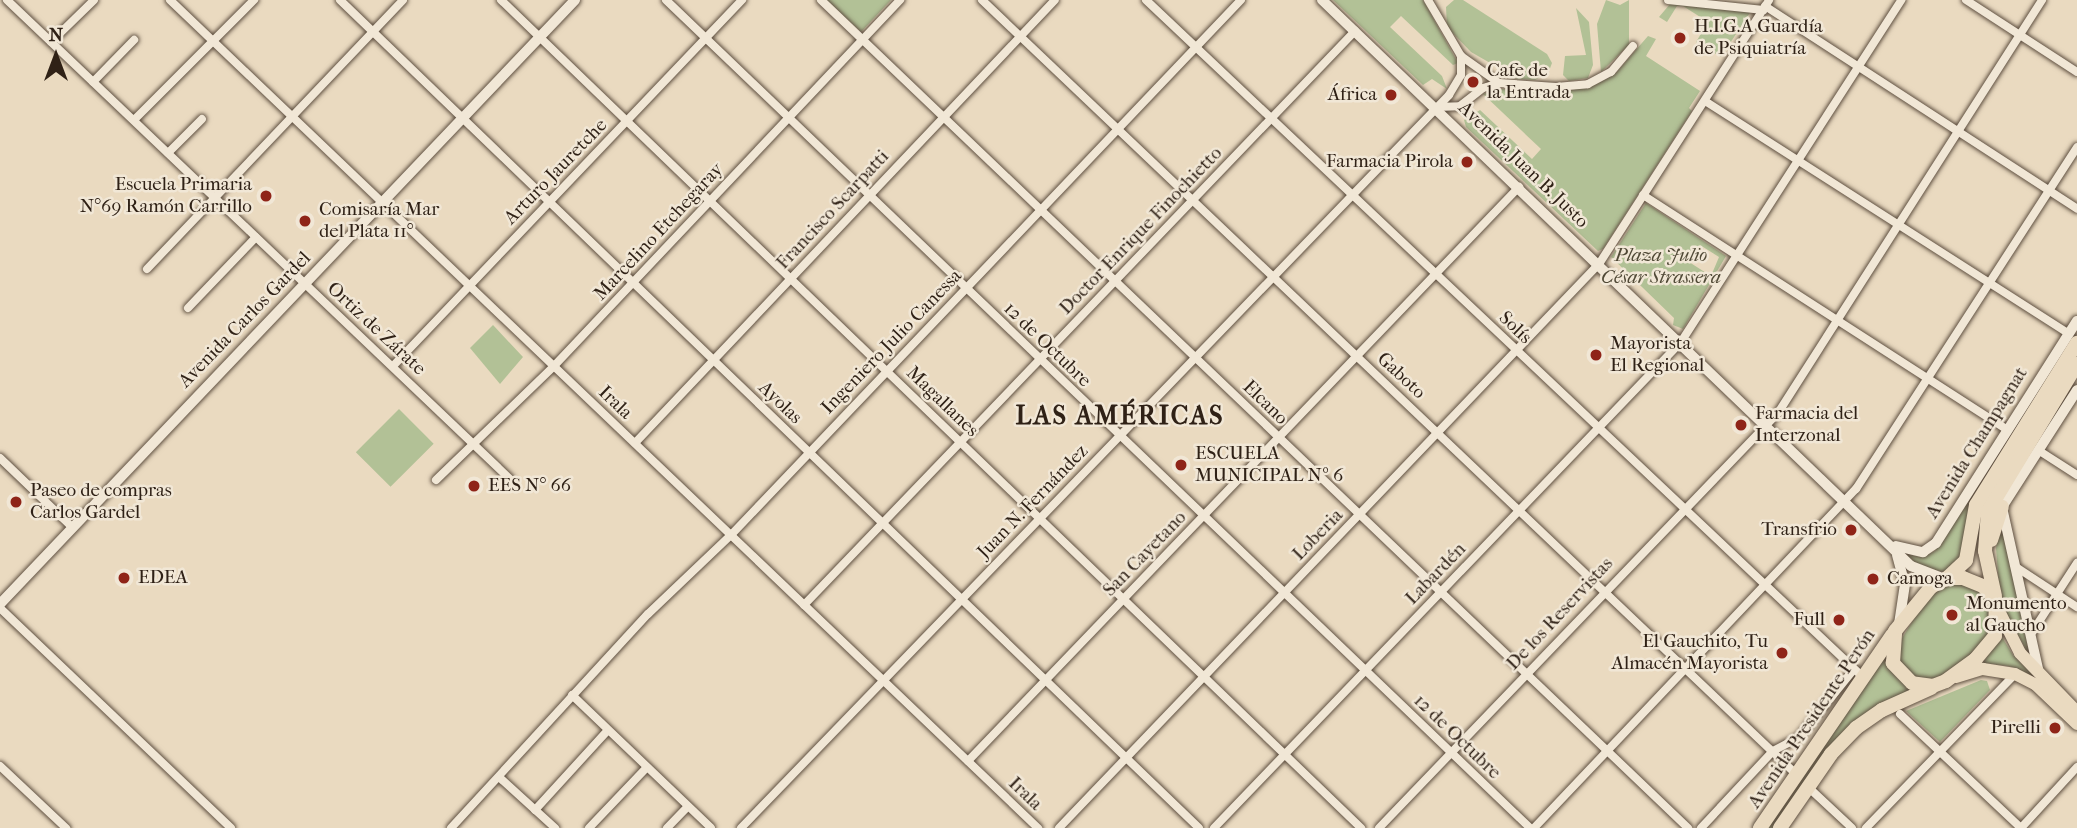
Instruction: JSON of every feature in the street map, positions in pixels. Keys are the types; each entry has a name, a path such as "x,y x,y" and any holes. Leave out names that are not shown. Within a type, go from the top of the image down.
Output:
{"highway":[{"name":"Avenida Champagnat","path":"1946,578 1966,560 1976,505 2073,339"},
{"path":"1998,606 1976,582 1946,578 1925,592 1897,628 1891,656 1899,673 1918,685 1942,683 1990,644 1998,606 1986,562 1986,526 1993,499 2077,364"},
{"path":"1976,505 1993,454"},
{"path":"1986,562 2002,507"},
{"name":"Avenida Presidente Perón","path":"1760,828 1797,775 1858,673 1897,628"},
{"name":"Avenida Presidente Perón","path":"1780,828 1808,787 1856,728 1882,710 1942,683"}],"main road":[{"name":"Avenida Carlos Gardel","path":"0,606 575,0"},
{"name":"Avenida Juan B. Justo","path":"1322,0 1917,570 1946,578"},
{"name":"Avenida Champagnat","path":"1891,543 1917,552 1933,547 2008,430 2073,339 2077,321"},
{"path":"2039,673 2002,507 2077,390"},
{"path":"1891,543 1904,577 1897,628"},
{"path":"1998,606 2014,643 2077,712"},
{"path":"1942,683 1983,669 2015,674 2035,684 2077,724"}],"street":[{"path":"51,42 94,0"},
{"name":"Irala","path":"170,0 1038,828"},
{"path":"134,120 254,0"},
{"name":"Ayolas","path":"340,0 1199,828"},
{"path":"147,269 403,0"},
{"name":"Magallanes","path":"501,0 1361,828"},
{"name":"12 de Octubre","path":"666,0 1283,595 1532,828"},
{"name":"Arturo Jauretche","path":"393,366 742,0"},
{"name":"Elcano","path":"821,0 1688,828"},
{"name":"Marcelino Etchegaray","path":"436,480 554,366 900,0"},
{"name":"Gaboto","path":"982,0 1518,511 1686,665 1797,775"},
{"name":"Francisco Scarpatti","path":"635,443 711,358 791,279 941,117 1055,0"},
{"name":"Solís","path":"1146,0 1858,673"},
{"name":"Ingeniero Julio Canessa","path":"450,828 572,695 731,535 1241,0"},
{"path":"1428,0 1461,56 1499,83"},
{"path":"1668,0 1766,5 2077,209"},
{"name":"Labardén","path":"1214,828 1681,342 1901,0"},
{"path":"1966,0 2077,72"},
{"name":"De los Reservistas","path":"1379,828 1604,590 1778,412 2042,0"},
{"name":"Ortiz de Zárate","path":"11,1 510,479"},
{"name":"Loberia","path":"1059,828 1599,264 1766,5"},
{"name":"Doctor Enrique Finochietto","path":"804,605 1355,31"},
{"path":"93,82 134,40"},
{"path":"1435,107 1466,102 1483,88 1499,83 1556,87 1588,84 1611,72 1633,46"},
{"path":"1461,56 1462,69 1453,90 1466,102"},
{"name":"Juan N. Fernández","path":"741,828 1453,90"},
{"path":"1705,101 1989,282 2073,339"},
{"path":"168,153 202,119"},
{"path":"1532,828 1846,500 2077,147"},
{"name":"San Cayetano","path":"968,761 1519,187"},
{"path":"1643,195 2008,430"},
{"path":"188,308 256,237"},
{"path":"2038,450 2077,475"},
{"path":"0,458 73,528"},
{"path":"2031,634 2077,563"},
{"path":"2016,566 2077,607"},
{"path":"0,606 231,828"},
{"path":"1701,828 1773,751 1800,737 1858,673"},
{"path":"1866,828 2015,674"},
{"path":"572,695 711,828"},
{"path":"1900,713 2021,828 2077,766"},
{"path":"535,810 608,730"},
{"path":"589,828 647,767"},
{"path":"0,780 4,769 66,828"},
{"path":"499,777 555,828"},
{"path":"1808,787 1852,828"},
{"path":"667,828 688,806"}],"green space":[{"path":"827,0 891,0 861,32"},
{"path":"1333,0 1423,0 1458,63 1453,65 1401,16 1390,27 1442,76 1447,89 1432,79 1423,85"},
{"path":"1454,0 1463,0 1547,54 1552,63 1549,71 1535,80 1518,79 1471,52 1447,27 1446,7"},
{"path":"1606,0 1620,5 1629,0 1629,45 1601,72 1597,24"},
{"path":"1670,4 1751,11 1721,57 1696,42 1708,22 1683,6 1677,6 1667,22 1659,17"},
{"path":"1576,8 1589,22 1593,65 1588,78 1569,81 1563,75 1565,56 1586,55"},
{"path":"1648,36 1656,39 1646,56 1700,91 1689,108 1692,111 1603,249 1598,251 1466,127 1464,120 1480,110 1532,159 1541,149 1483,94 1501,89 1566,91 1595,85 1616,73"},
{"name":"Plaza Julio César Strassera","path":"1646,203 1726,256 1683,329 1673,325 1674,318 1611,257","holes":["1700,245 1719,257 1711,276 1689,262"]},
{"path":"493,325 523,357 500,384 470,348"},
{"path":"399,409 434,444 391,487 356,452"},
{"path":"1978,486 1964,553 1946,572 1920,568 1905,554 1922,557 1935,551"},
{"path":"2001,520 2029,653 2006,612 1999,587 1996,548"},
{"path":"1954,582 1980,591 1989,602 1993,618 1986,643 1937,679 1922,681 1901,670 1898,645 1930,592"},
{"path":"2000,634 2013,655 2036,678 2009,666 1983,663"},
{"path":"1884,651 1896,677 1913,689 1880,708 1776,828 1764,828"},
{"path":"1981,680 1987,681 1990,690 1940,742 1906,711"}],"place":[{"name":"H.I.G.A Guardía de Psiquiatría","path":"1680,38"},
{"name":"Cafe de la Entrada","path":"1473,82"},
{"name":"África","path":"1391,95"},
{"name":"Farmacia Pirola","path":"1467,162"},
{"name":"Escuela Primaria N°69 Ramón Carrillo","path":"266,196"},
{"name":"Comisaría Mar del Plata 11°","path":"305,221"},
{"name":"Mayorista El Regional","path":"1596,355"},
{"name":"Farmacia del Interzonal","path":"1741,425"},
{"name":"ESCUELA MUNICIPAL Nº 6","path":"1181,465"},
{"name":"EES N° 66","path":"474,486"},
{"name":"Paseo de compras Carlos Gardel","path":"16,502"},
{"name":"Transfrio","path":"1851,530"},
{"name":"EDEA","path":"124,578"},
{"name":"Camoga","path":"1873,579"},
{"name":"Monumento al Gaucho","path":"1952,615"},
{"name":"Full","path":"1839,620"},
{"name":"El Gauchito, Tu Almacén Mayorista","path":"1782,653"},
{"name":"Pirelli","path":"2055,728"}],"district":[{"name":"LAS AMÉRICAS","path":"1120,416"}]}
